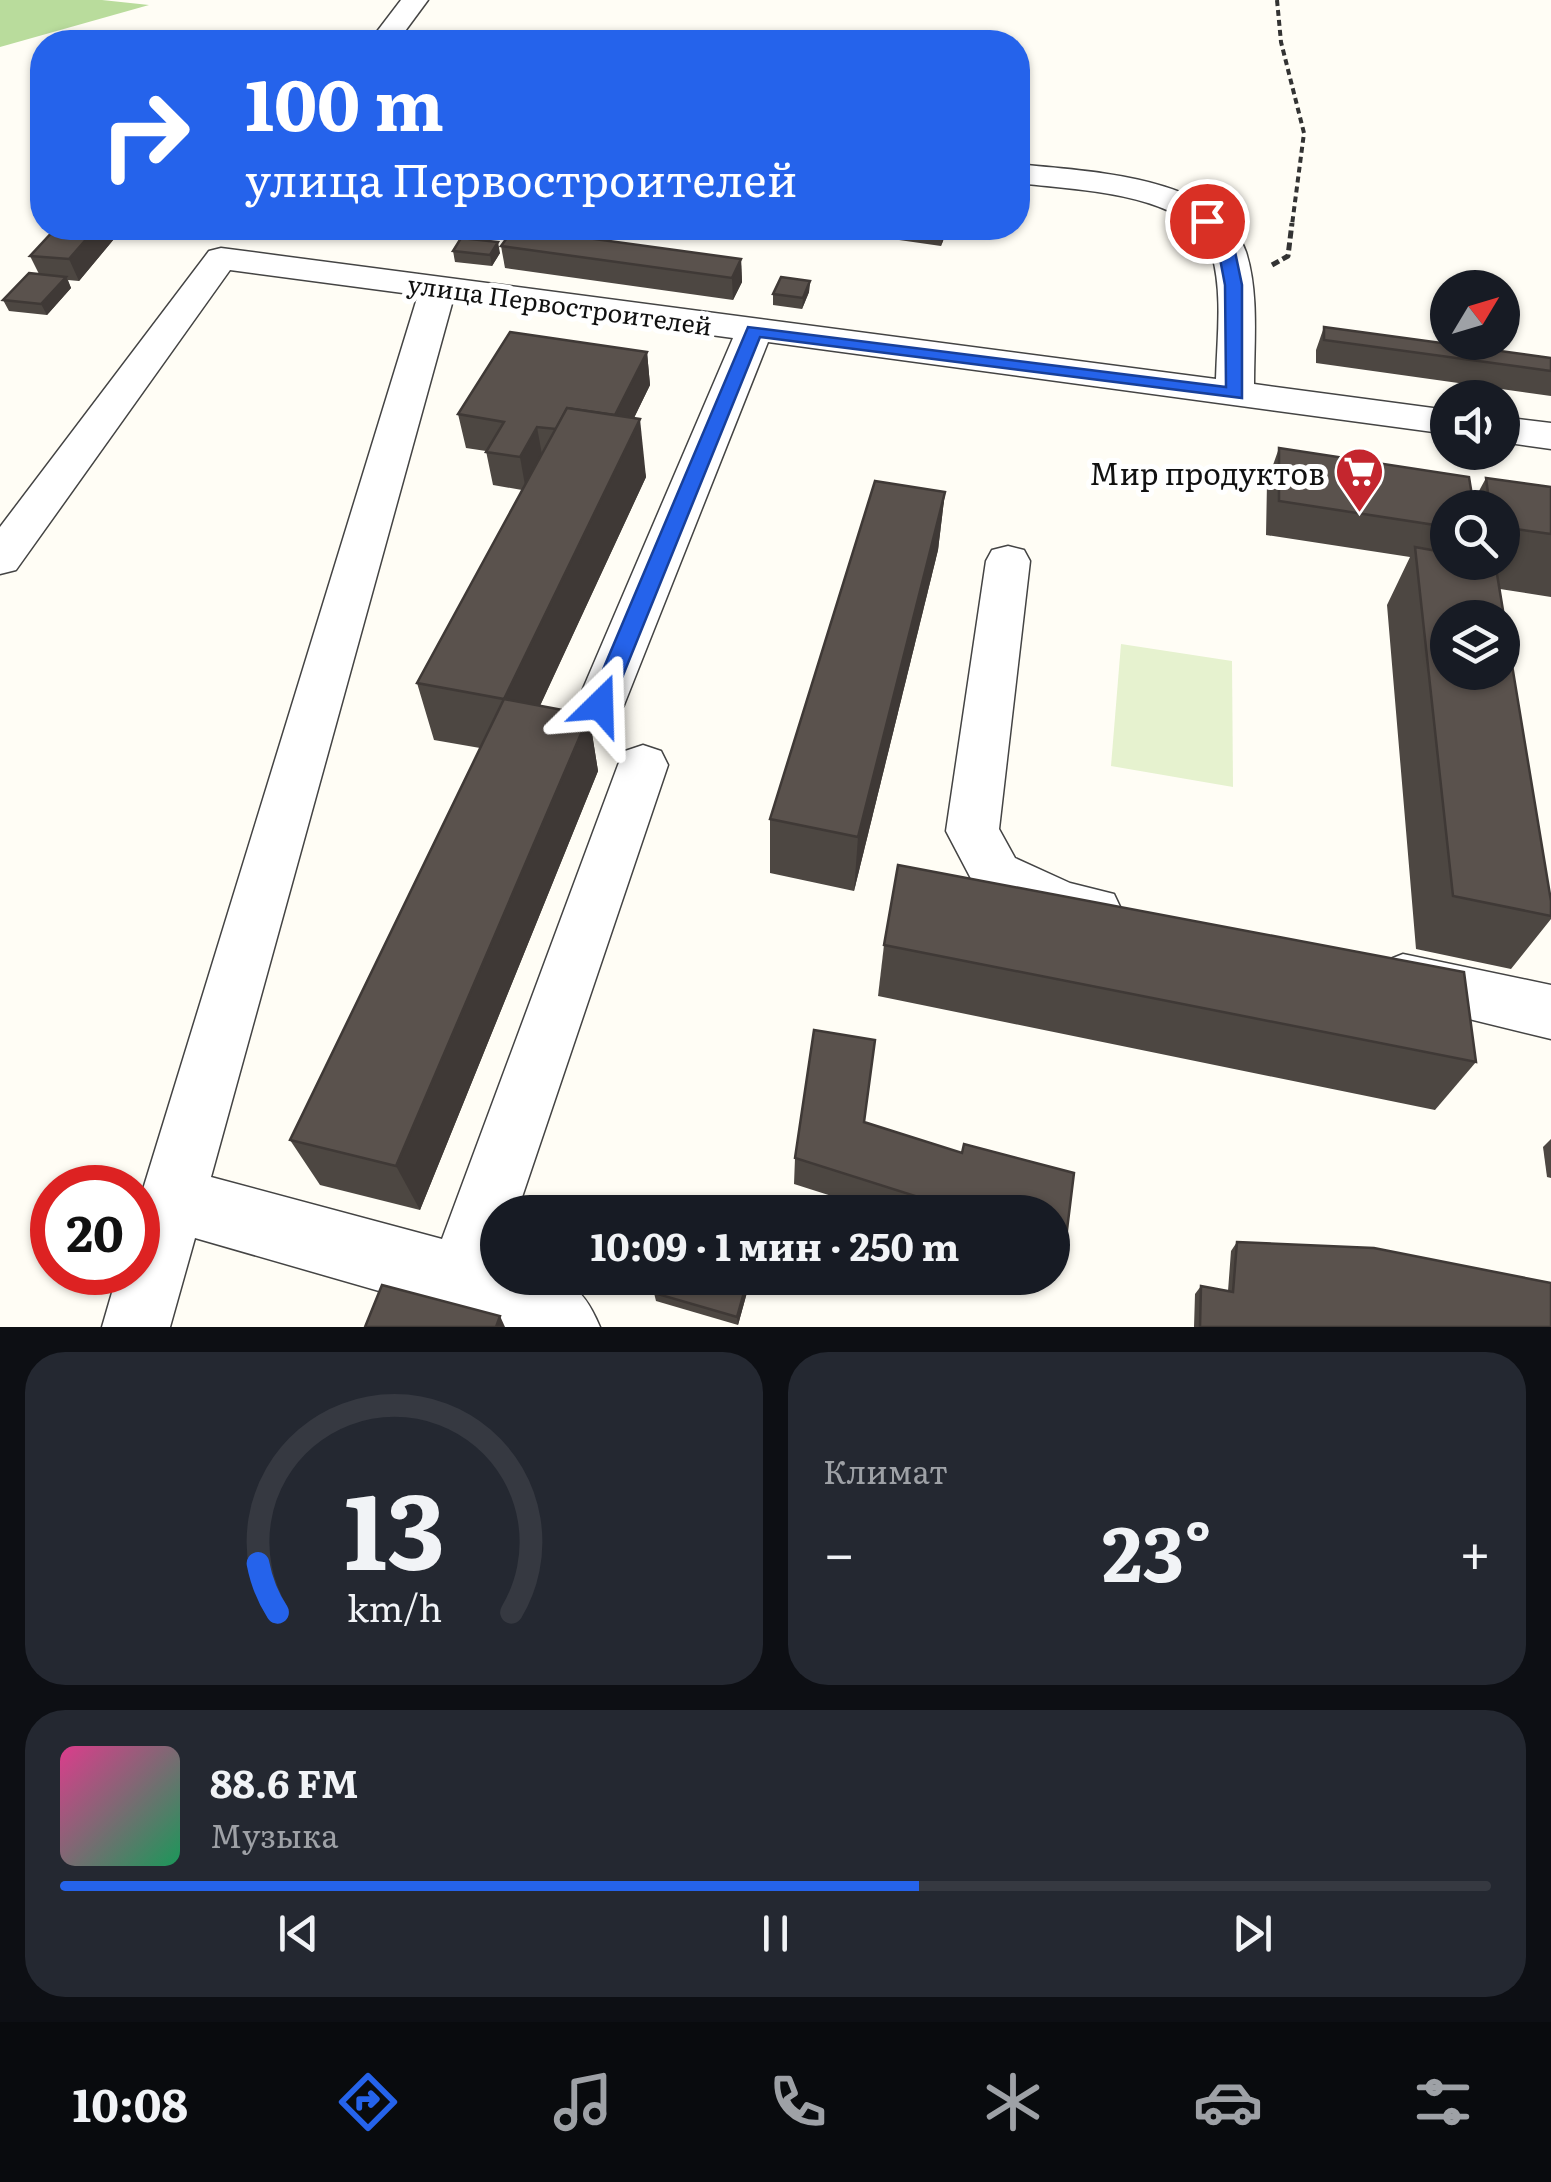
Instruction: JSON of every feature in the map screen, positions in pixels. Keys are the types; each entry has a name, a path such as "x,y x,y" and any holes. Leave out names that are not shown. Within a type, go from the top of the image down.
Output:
{"street":[{"path":"392,30 415,0"},
{"path":"1030,176 1133,189 1172,202 1207,221 1225,242 1234,285 1235,394"},
{"name":"улица Первостроителей","path":"0,559 232,243 438,288 1430,420"},
{"path":"136,1327 438,288"},
{"path":"600,705 754,331"},
{"path":"1520,432 1551,436"},
{"path":"1008,561 972,831 996,874 1062,905 1138,921"},
{"path":"461,1278 644,765"},
{"path":"1344,967 1551,1012"},
{"path":"172,1199 461,1278 555,1311 566,1327"}],"path":[{"path":"1234,285 1288,256 1300,188 1304,133 1281,42 1278,0"}],"green space":[{"path":"0,0 102,0 149,5 60,30 30,30 30,39 0,47"},
{"path":"1121,644 1232,661 1233,787 1111,766"}],"building":[{"path":"45,240 86,240 69,259 30,256"},
{"path":"460,240 498,242 490,255 453,251"},
{"path":"505,240 602,240 741,259 732,278 501,246"},
{"path":"29,273 66,277 41,304 3,300"},
{"path":"781,277 810,281 803,298 773,294"},
{"path":"1324,327 1430,341 1430,354 1324,340"},
{"path":"510,332 647,352 615,415 567,408 556,429 537,427 520,457 486,452 504,422 458,414"},
{"path":"1520,354 1551,358 1551,371 1470,360 1520,360"},
{"path":"567,408 640,419 504,699 417,683"},
{"path":"1279,448 1469,477 1471,490 1430,490 1430,524 1279,501"},
{"path":"1486,478 1551,487 1551,534 1520,530 1520,490 1488,490"},
{"path":"875,481 945,492 858,837 770,819"},
{"path":"1415,547 1430,550 1430,580 1498,580 1501,600 1430,600 1430,685"},
{"path":"1431,690 1516,690 1551,916 1453,896"},
{"path":"504,699 589,715 396,1166 290,1140"},
{"path":"898,865 1464,972 1476,1062 884,945"},
{"path":"814,1030 875,1040 864,1122 962,1153 964,1144 1074,1173 1070,1206 1070,1195 912,1195 795,1158"},
{"path":"1237,1242 1374,1248 1551,1283 1551,1327 1200,1327 1201,1286 1233,1292"},
{"path":"382,1285 500,1316 496,1327 365,1327"},
{"path":"661,1295 743,1295 737,1317"}],"place":[{"name":"Мир продуктов","path":"1360,514"}],"route":[{"path":"600,705 754,331 1235,394 1234,285 1225,242 1207,221"}]}
